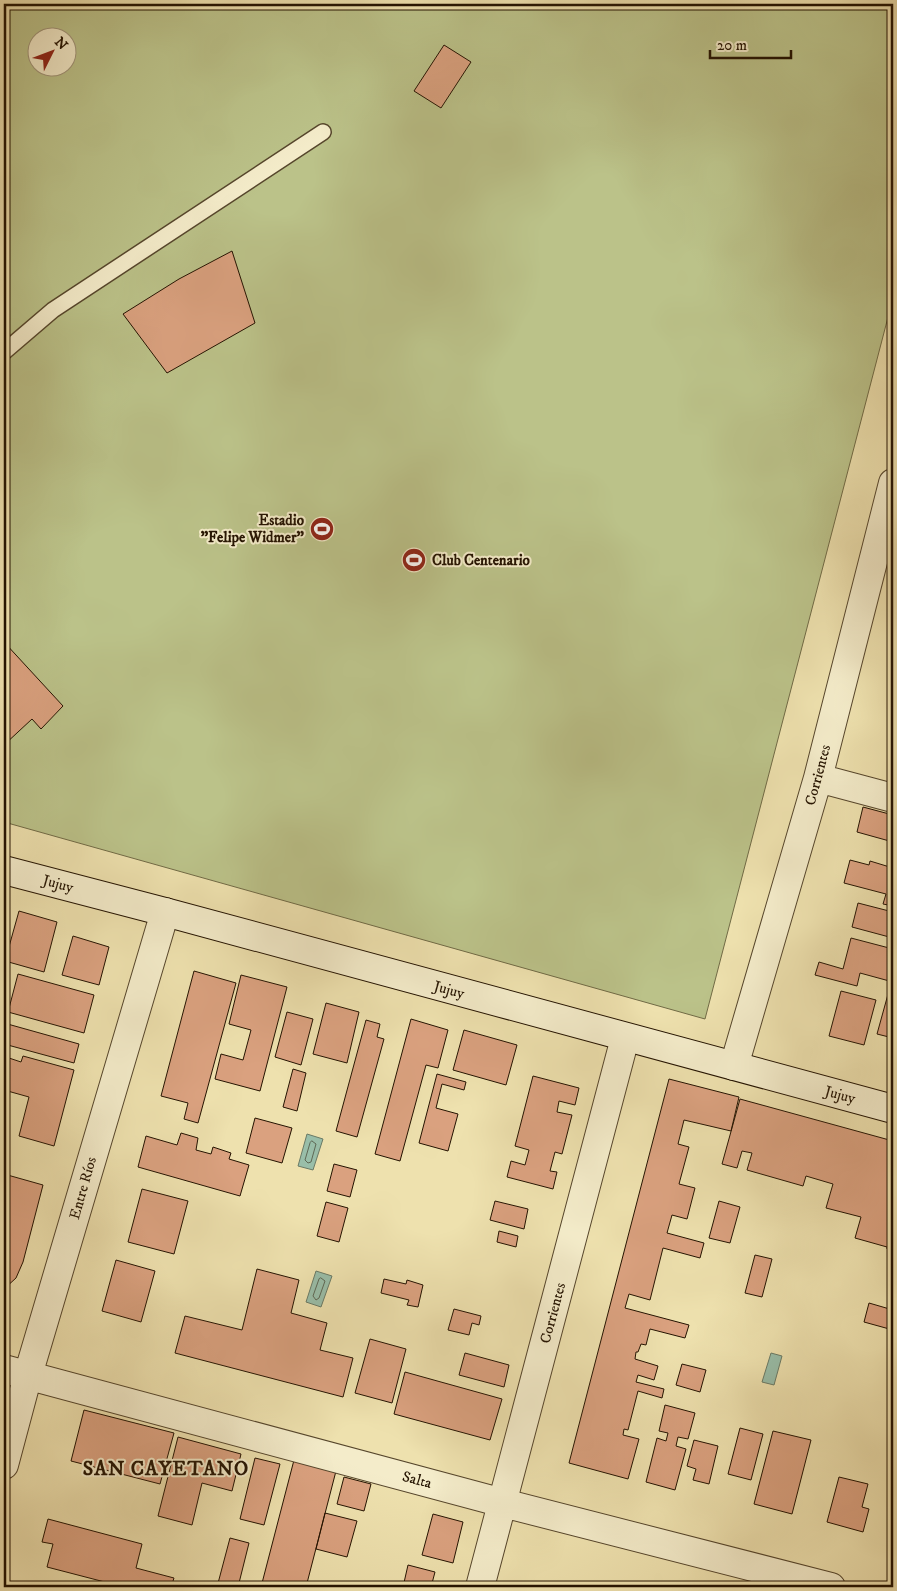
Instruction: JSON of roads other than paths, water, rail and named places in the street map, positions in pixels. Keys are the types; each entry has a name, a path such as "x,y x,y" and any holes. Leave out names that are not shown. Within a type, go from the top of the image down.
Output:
{"street":[{"name":"Corrientes","path":"734,1066 818,778 892,494"},
{"path":"818,778 893,798"},
{"name":"Jujuy","path":"4,870 893,1109"},
{"name":"Entre Ríos","path":"4,1465 16,1372 165,912"},
{"name":"Corrientes","path":"480,1587 626,1038"},
{"name":"Salta","path":"16,1372 503,1503 831,1587"}],"lane":[{"path":"4,352 53,310 323,132"}],"water":[{"path":"307,1134 323,1139 313,1170 298,1166"},
{"path":"316,1271 332,1276 321,1307 306,1302"},
{"path":"771,1353 782,1356 774,1385 762,1382"}],"place":[{"name":"Estadio \"Felipe Widmer\"","path":"322,529"},
{"name":"Club Centenario","path":"414,560"}],"district":[{"name":"SAN CAYETANO","path":"166,1469"}]}
